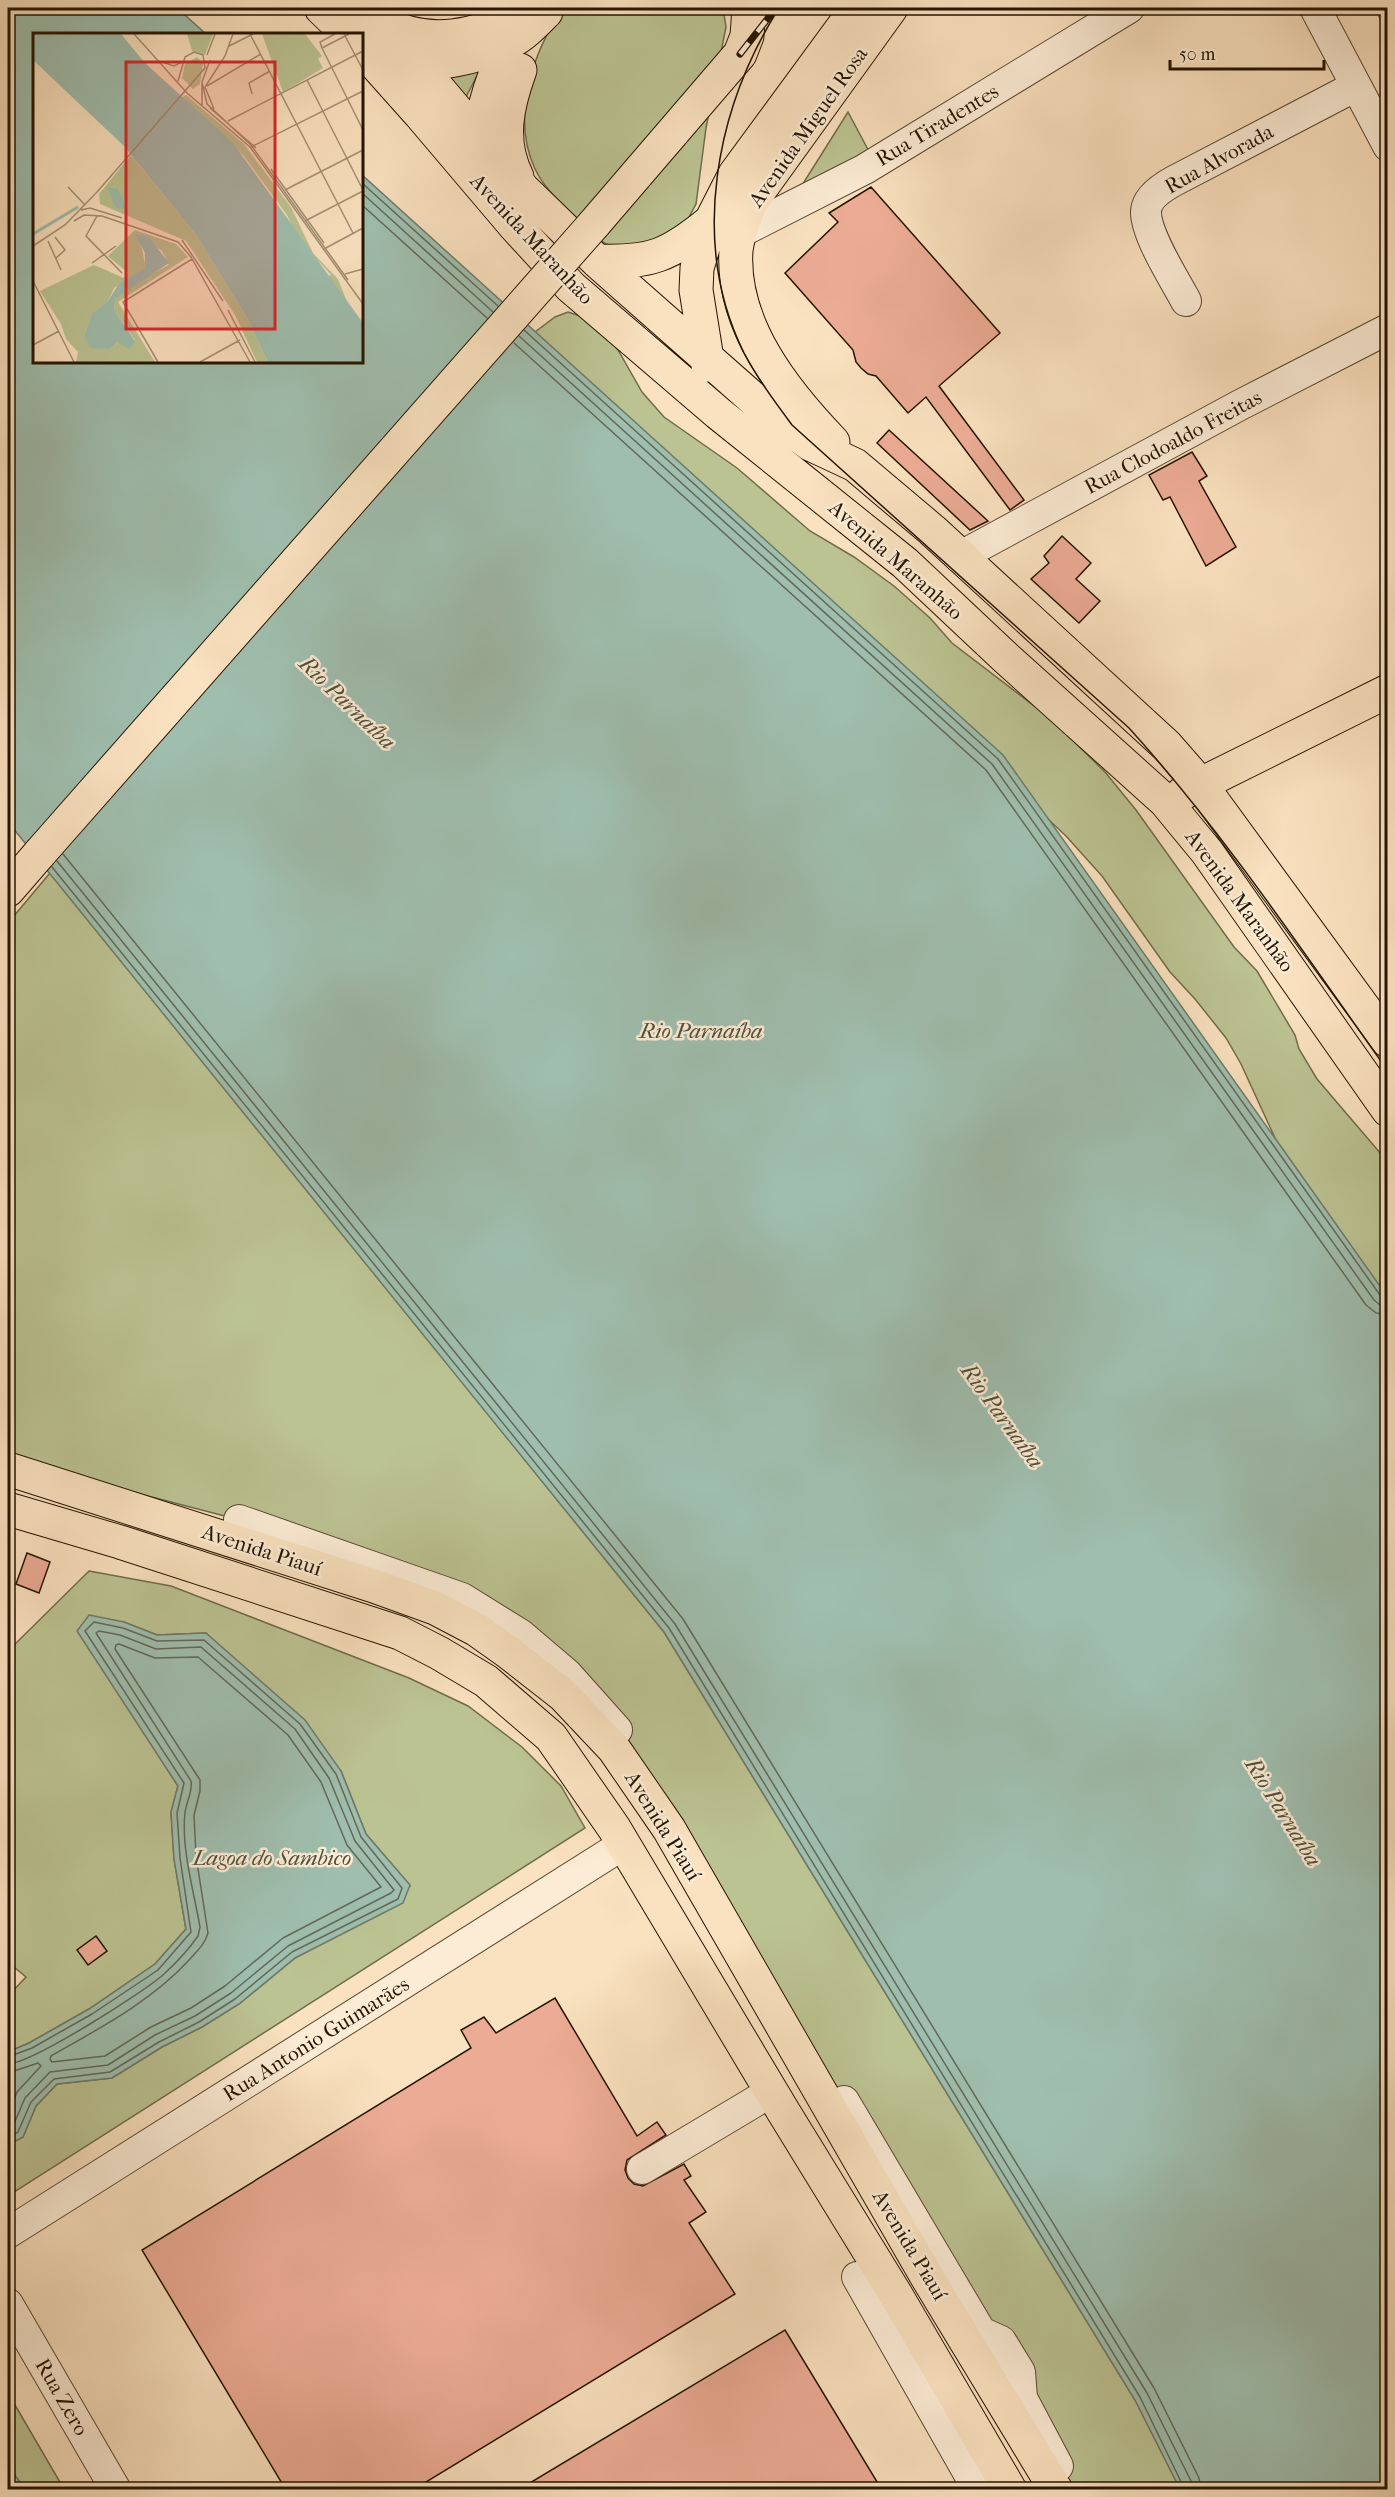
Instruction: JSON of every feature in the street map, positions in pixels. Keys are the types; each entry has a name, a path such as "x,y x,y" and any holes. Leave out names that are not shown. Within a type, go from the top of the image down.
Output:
{"main road":[{"name":"Avenida Maranhão","path":"321,8 418,65 523,189 597,261 774,417 810,444 855,465 1167,746 1201,785 1388,1041"},
{"path":"8,890 594,224 740,54 747,36 749,8"},
{"name":"Avenida Miguel Rosa","path":"855,465 812,420 778,379 753,334 742,303 736,274 736,249 725,227 735,174 857,8"},
{"name":"Avenida Miguel Rosa","path":"718,413 696,290 697,268 725,227 752,202 891,8"},
{"path":"361,30 390,26 422,37 452,37 482,28 512,15 536,9"},
{"path":"418,65 463,58 509,43 528,30 536,9"},
{"path":"523,189 514,172 505,128 509,101 525,58 536,9"},
{"name":"Avenida Maranhão","path":"361,30 420,114 491,200 571,287 718,413 905,563 1006,658 1165,801 1207,852 1388,1110"},
{"path":"491,200 482,166 480,137 485,106 509,43"},
{"name":"Avenida Miguel Rosa","path":"597,261 649,260 725,227"},
{"path":"1165,801 1388,691"},
{"name":"Avenida Piauí","path":"8,1469 363,1582 435,1608 477,1630 563,1695 614,1749 669,1829 921,2267 1056,2490"},
{"name":"Avenida Piauí","path":"8,1509 120,1542 399,1633 439,1653 486,1682 551,1737 624,1844 771,2092 896,2295 1010,2490"}],"street":[{"name":"Rua Tiradentes","path":"725,227 865,169 1129,8"},
{"path":"1315,8 1388,146"},
{"name":"Rua Alvorada","path":"1186,301 1152,235 1146,211 1151,200 1160,189 1174,181 1356,86"},
{"name":"Rua Clodoaldo Freitas","path":"959,557 1240,405 1388,329"},
{"path":"240,1520 462,1598 520,1634 567,1674 612,1725 658,1787 981,2332 1001,2341 1020,2372 1022,2398 1070,2490"},
{"name":"Rua Antonio Guimarães","path":"8,2234 624,1844"},
{"path":"642,2169 771,2092"},
{"path":"857,2277 978,2490"},
{"name":"Rua Zero","path":"8,2304 116,2490"}],"green space":[{"path":"564,8 723,8 726,27 706,128 696,204 688,219 669,239 616,248 604,243 557,199 535,169 528,149 525,128 528,86 543,44"},
{"path":"1375,8 1387,8 1387,33"},
{"path":"486,58 462,105 434,73"},
{"path":"848,112 873,159 794,198"},
{"path":"568,312 583,317 597,326 618,350 642,392 664,417 737,468 810,531 854,557 894,586 930,618 952,643 1050,718 1105,772 1136,810 1234,947 1257,971 1295,1035 1299,1049 1317,1079 1387,1161 1387,1309 1292,1175 1241,1064 1226,1038 1170,972 1102,876 1066,836 531,335 555,317"},
{"path":"50,873 664,1632 1135,2400 1180,2489 1070,2489 567,1674 240,1520 29,1465 8,1457 8,923"},
{"path":"89,1571 171,1586 409,1678 468,1706 522,1747 561,1786 585,1828 8,2196 8,2145 23,2137 36,2106 57,2084 112,2078 239,2004 295,1958 341,1933 410,1886 366,1834 341,1771 206,1633 157,1635 124,1622 78,1631 178,1786 171,1812 174,1859 186,1929 155,1964 89,2009 29,2043 8,2052 8,1996 26,1977 8,1962 8,1651"},
{"path":"8,2393 64,2489 25,2489 8,2466"}],"water":[{"name":"Rio Parnaíba","path":"8,8 177,8 205,33 33,33 33,363 363,363 363,176 1003,755 1387,1296 1387,2489 1180,2489 1135,2400 664,1632 8,822"},
{"name":"Lagoa do Sambico","path":"89,1615 124,1622 157,1635 206,1633 305,1720 341,1771 366,1834 410,1885 403,1903 295,1958 239,2004 112,2078 57,2084 36,2106 23,2137 8,2145 8,2052 29,2043 89,2009 155,1964 186,1929 174,1859 171,1812 178,1786 77,1631"},
{"path":"8,2466 25,2489 8,2489"}],"building":[{"path":"871,187 1000,333 939,386 1024,500 1010,510 926,397 908,413 876,376 868,374 861,368 856,362 853,350 785,273 838,222 829,213"},
{"path":"889,430 988,521 970,530 877,443"},
{"path":"1192,452 1207,476 1199,481 1236,547 1206,566 1170,497 1163,500 1149,475"},
{"path":"1062,536 1091,563 1076,579 1100,601 1079,623 1031,579 1049,563 1044,556"},
{"path":"27,1553 50,1562 39,1593 16,1584"},
{"path":"96,1936 107,1951 88,1965 77,1950"},
{"path":"555,1998 637,2136 657,2122 666,2135 627,2160 625,2170 628,2178 634,2184 643,2186 684,2164 691,2176 684,2180 706,2212 689,2223 735,2294 413,2490 286,2490 142,2250 471,2048 461,2030 484,2017 496,2033"},
{"path":"785,2330 882,2490 518,2490"}],"tram line":[{"path":"779,8 757,47 739,88 726,132 717,176 714,221 717,266 727,310 749,363 792,425 1129,728 1164,768 1231,853 1388,1071"}],"railway":[{"path":"740,54 776,8"}]}
